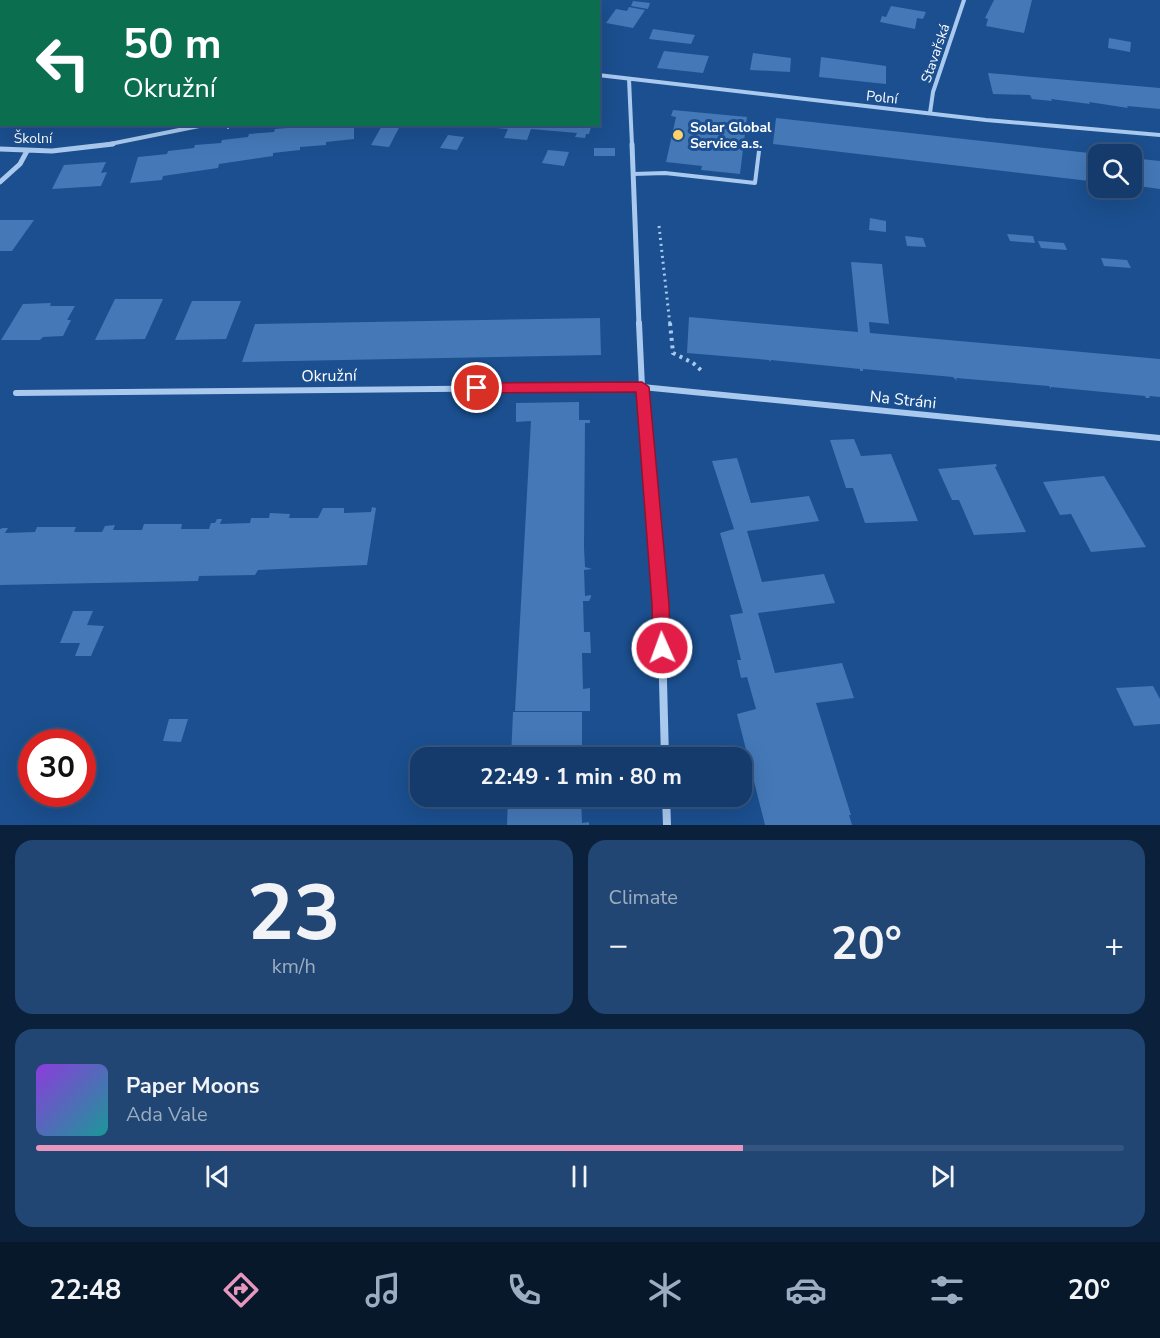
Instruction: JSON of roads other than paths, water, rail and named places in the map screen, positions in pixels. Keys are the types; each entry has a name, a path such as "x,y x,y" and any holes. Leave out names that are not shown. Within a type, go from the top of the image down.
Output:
{"street":[{"name":"Stavařská","path":"930,113 933,92 964,0"},
{"name":"Polní","path":"600,74 930,113 1160,135"},
{"path":"629,79 642,387 661,604 665,747"},
{"name":"Školní","path":"0,149 27,151 92,146 198,126"},
{"path":"0,182 20,164 27,151"},
{"name":"Okružní","path":"16,393 642,387"},
{"name":"Na Stráni","path":"642,387 1160,438"},
{"path":"666,807 667,825"}],"lane":[{"path":"633,174 665,173 755,183 759,151"}],"place":[{"name":"Solar Global Service a.s.","path":"678,135"}]}
